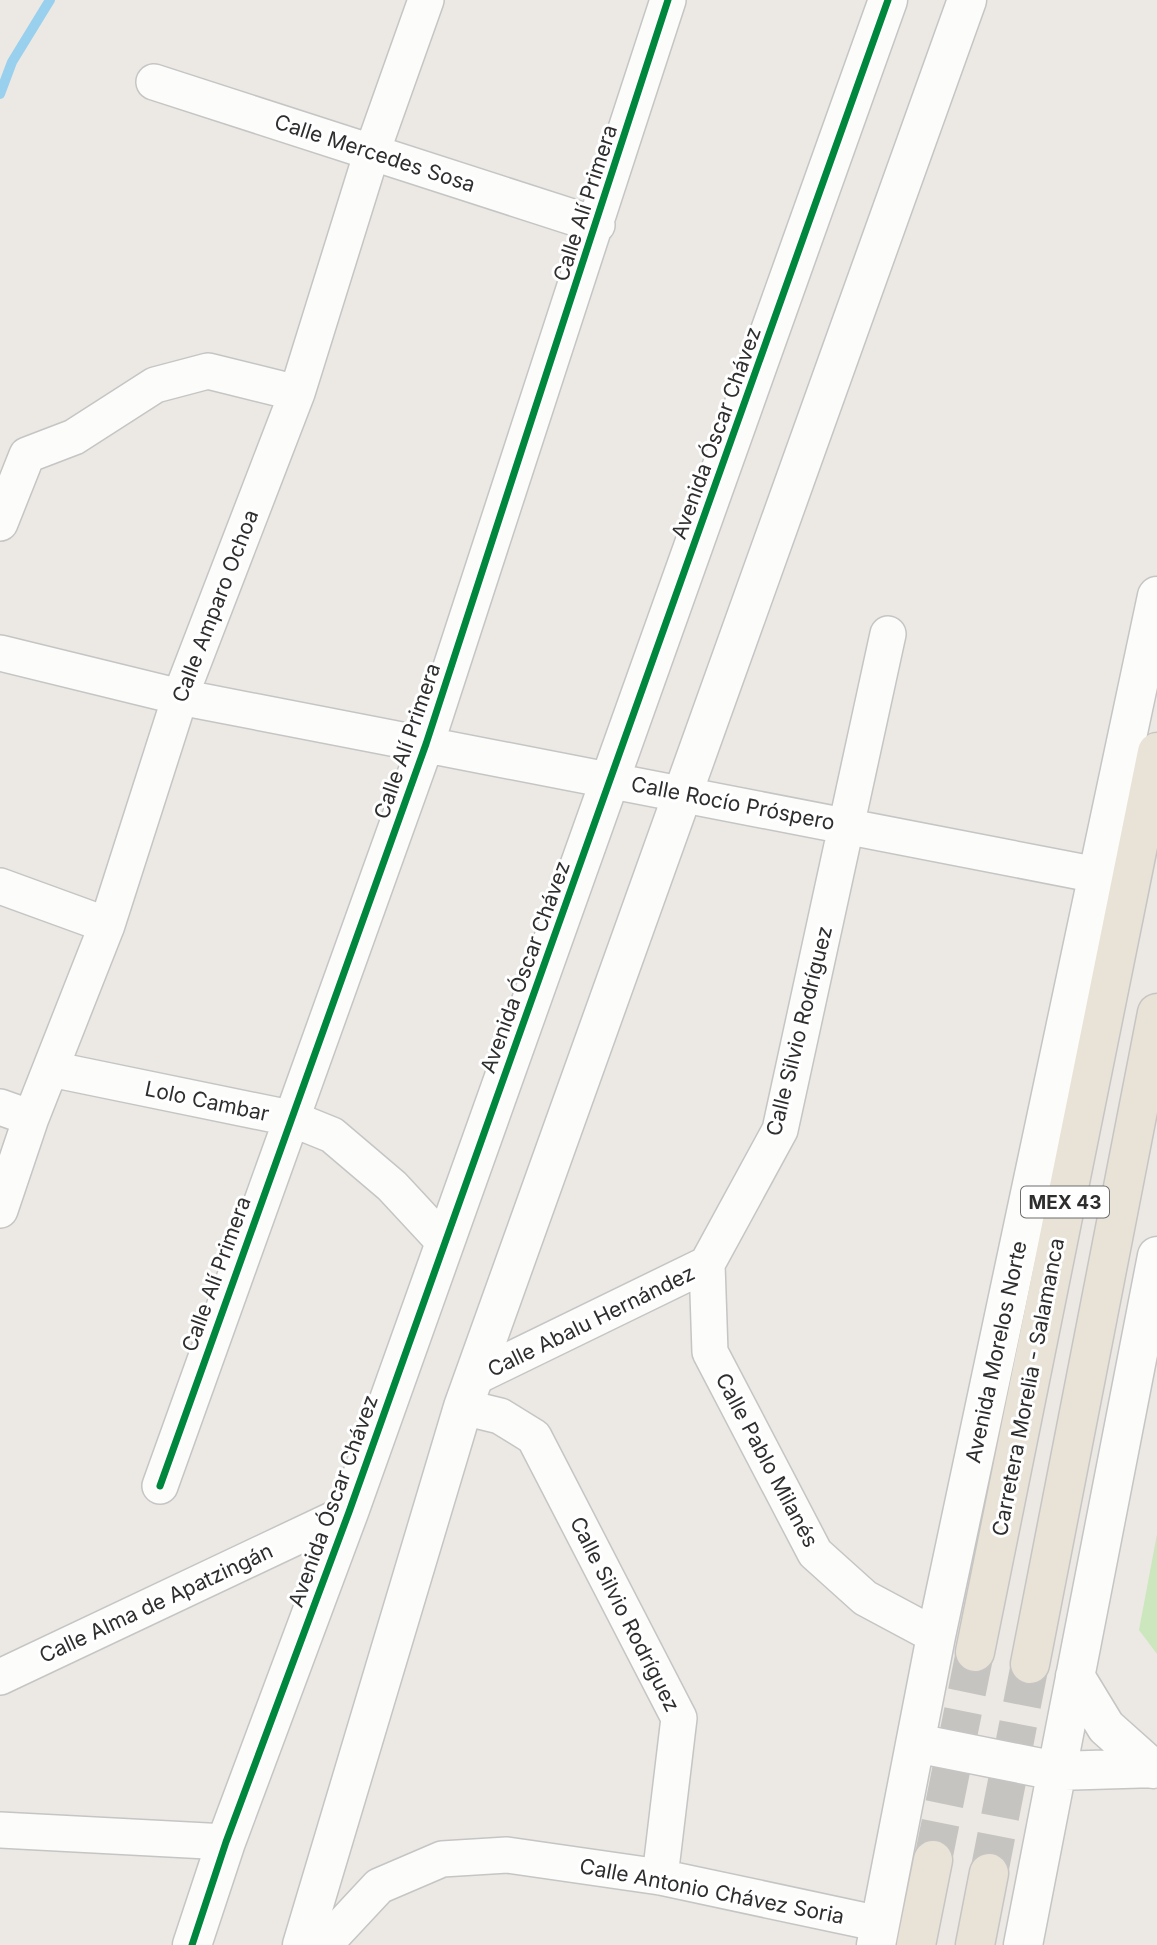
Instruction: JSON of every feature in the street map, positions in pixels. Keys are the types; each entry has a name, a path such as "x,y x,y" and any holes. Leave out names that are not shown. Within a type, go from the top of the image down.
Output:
{"highway":[{"name":"Carretera Morelia - Salamanca","path":"975,1652 1157,752"},
{"name":"MEX 43","path":"1030,1664 1157,1013"},
{"path":"916,1945 933,1860"},
{"path":"975,1945 989,1873"}],"street":[{"name":"Calle Amparo Ochoa","path":"0,1210 15,1113 51,1069 107,925 180,697 297,393 372,152 426,0"},
{"name":"Calle Alí Primera","path":"160,1486 426,744 668,0"},
{"name":"Avenida Óscar Chávez","path":"192,1945 226,1842 349,1512 888,0"},
{"path":"302,1945 469,1392 967,0"},
{"name":"Calle Mercedes Sosa","path":"154,82 597,225"},
{"path":"0,523 27,455 74,437 155,385 208,371 297,393"},
{"name":"Avenida Morelos Norte","path":"878,1934 936,1636 1157,596"},
{"name":"Calle Silvio Rodríguez","path":"707,1264 779,1130 888,634"},
{"name":"Calle Rocío Próspero","path":"0,653 180,697 1097,875"},
{"path":"0,886 107,925"},
{"name":"Lolo Cambar","path":"51,1069 290,1118 332,1135 392,1185 444,1242"},
{"path":"1023,1945 1157,1256"},
{"name":"Calle Abalu Hernández","path":"469,1392 707,1264"},
{"name":"Calle Pablo Milanés","path":"707,1264 710,1352 815,1553 865,1598 936,1636"},
{"name":"Calle Silvio Rodríguez","path":"469,1392 534,1437 679,1718 660,1877"},
{"name":"Calle Alma de Apatzingán","path":"0,1677 349,1512"},
{"path":"1075,1676 1106,1727 1155,1769"},
{"path":"916,1743 1056,1771 1155,1769"},
{"path":"0,1830 226,1842"},
{"name":"Calle Antonio Chávez Soria","path":"324,1945 379,1886 442,1859 507,1856 660,1877 878,1934"}],"green space":[{"path":"1157,1534 1157,1654 1139,1630"}],"waterway":[{"path":"0,94 12,62 50,0"}],"tunnel":[{"path":"933,1860 975,1652"},
{"path":"989,1873 1030,1664"}],"cycle path":[{"path":"160,1486 426,744 668,0"},
{"path":"192,1945 226,1842 349,1512 888,0"}]}
